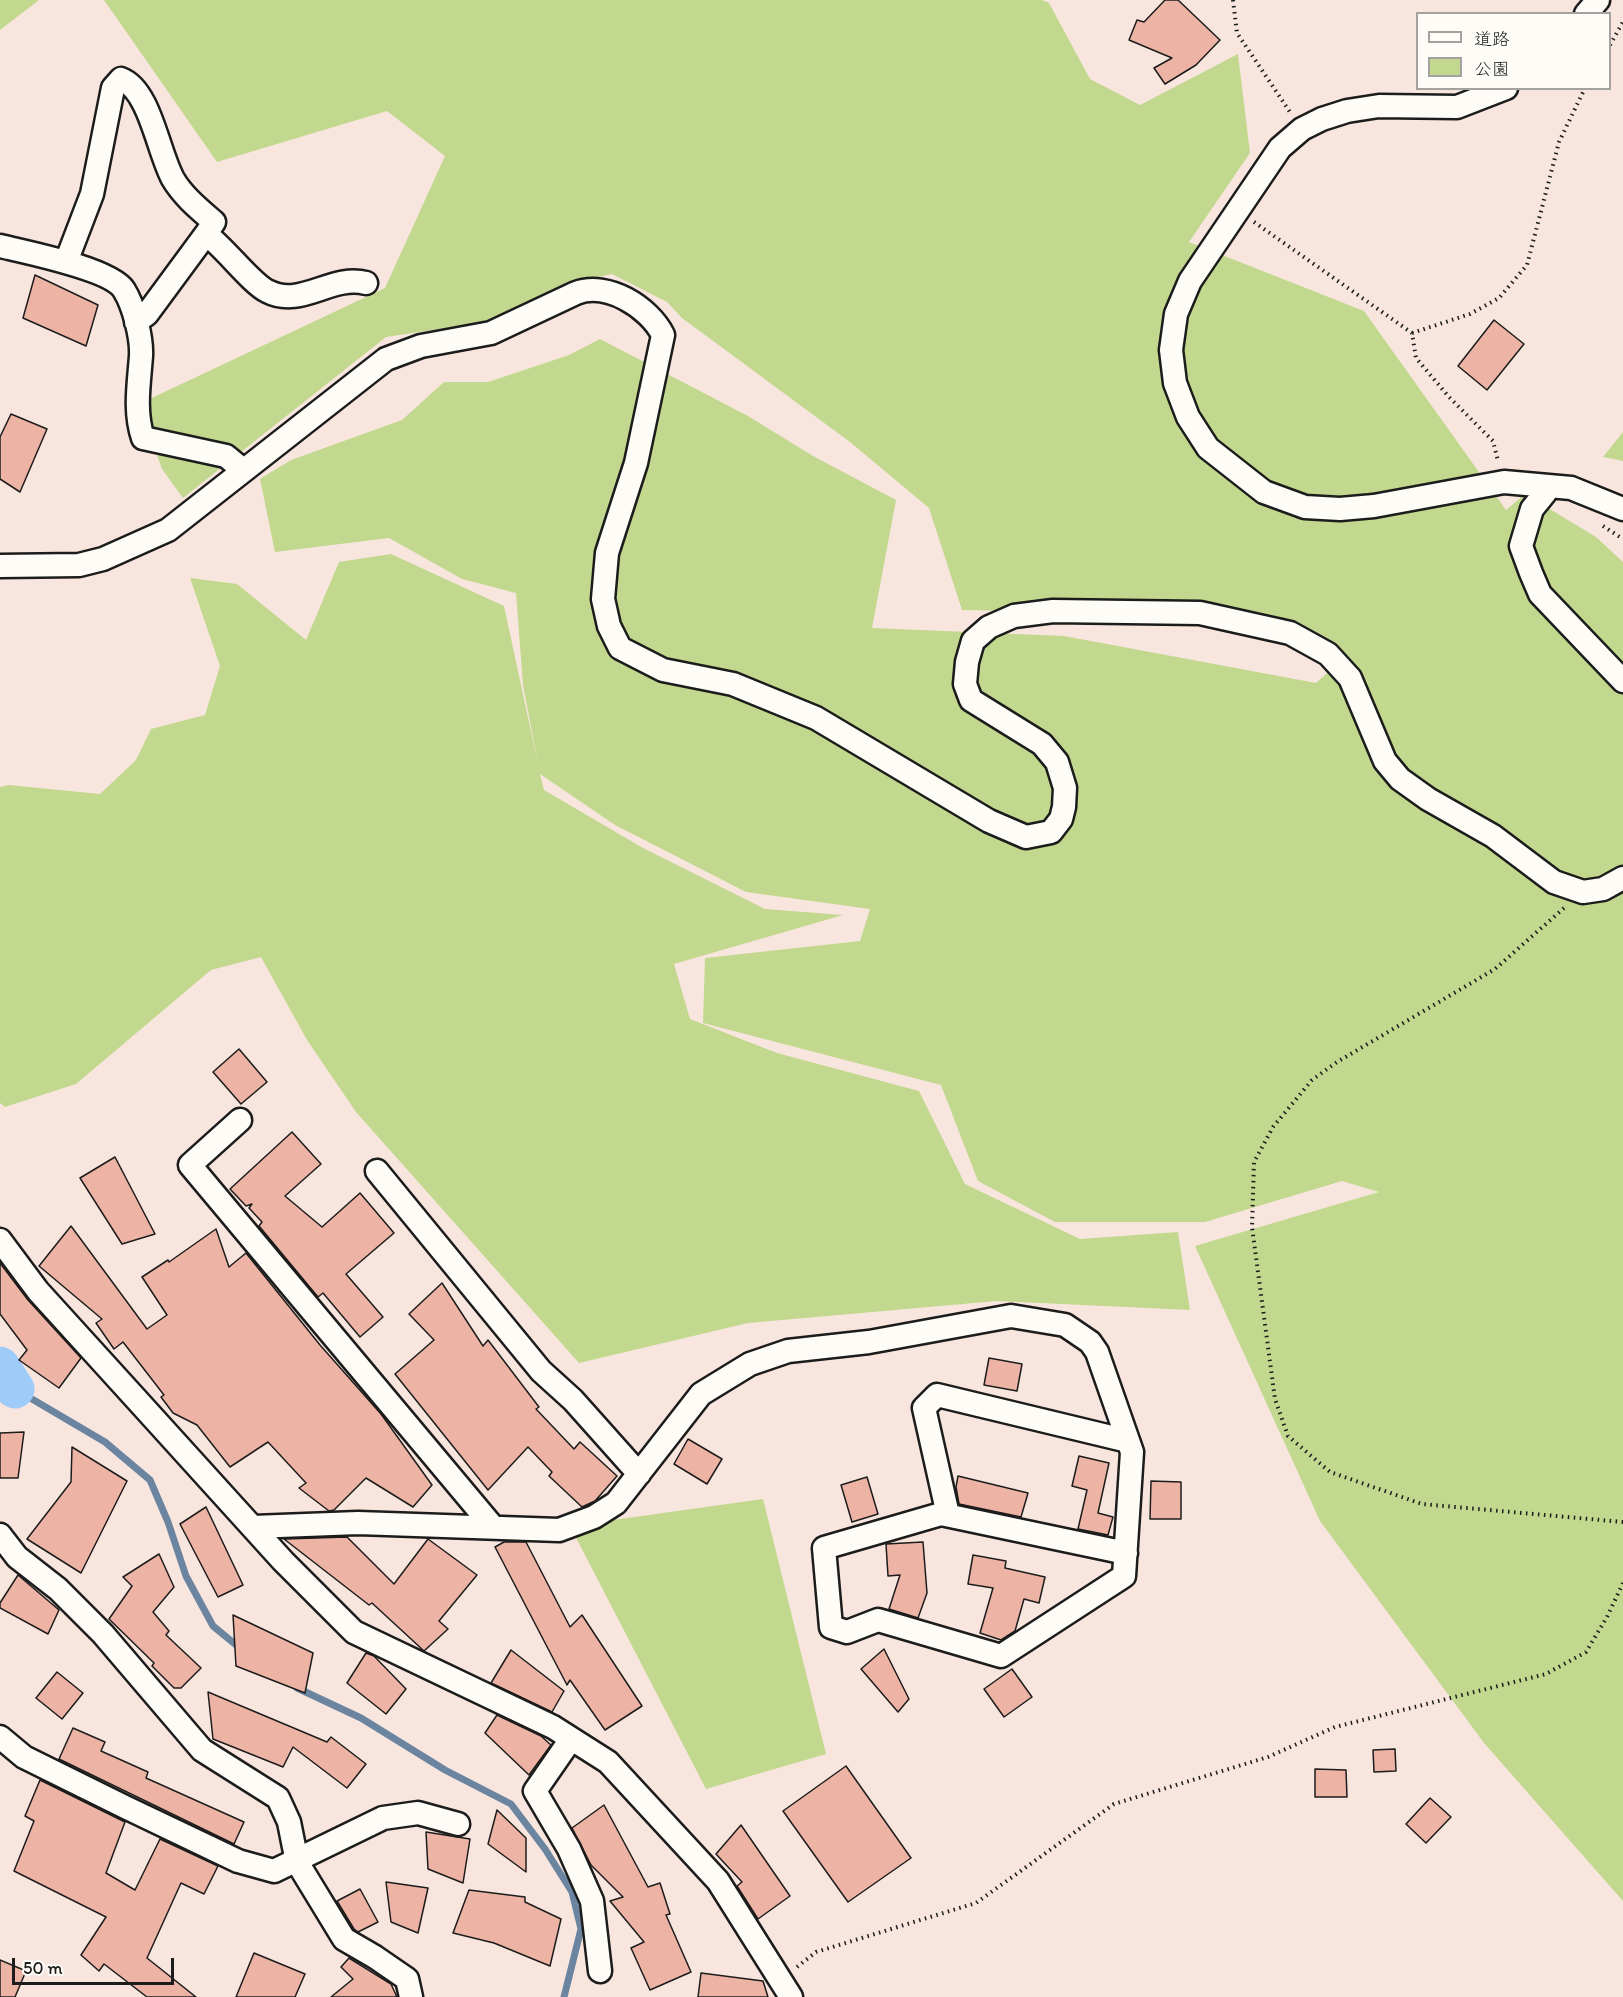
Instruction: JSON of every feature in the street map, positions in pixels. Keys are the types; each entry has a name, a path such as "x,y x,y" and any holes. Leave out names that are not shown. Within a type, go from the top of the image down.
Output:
{"street":[{"path":"1588,12 1598,0"},
{"path":"66,262 92,194 112,88 121,79 129,82 142,98 173,179 192,203 214,222 147,314 136,322"},
{"path":"1501,90 1457,107 1379,106 1347,111 1302,129 1280,148 1190,281 1176,314 1171,350 1175,383 1188,417 1208,448 1264,492 1305,507 1340,509 1374,506 1504,482 1571,488 1623,508"},
{"path":"206,234 225,248 264,290 279,297 295,298 351,279 366,283"},
{"path":"0,246 66,262 114,281 124,290 142,340 138,423 143,438 226,456 243,470"},
{"path":"0,566 79,565 103,559 168,530 386,359 421,346 491,333 576,293 589,288 602,289 622,297 657,323 663,335 636,463 608,553 603,599 609,626 620,648 663,670 733,684 816,718 989,821 1026,837 1051,832 1061,819 1065,788 1058,762 1042,744 971,700 965,684 967,662 973,640 989,627 1014,616 1053,611 1200,613 1290,633 1328,654 1350,678 1385,761 1400,779 1428,799 1493,836 1554,882 1583,892 1603,889 1623,878"},
{"path":"1545,493 1532,509 1521,546 1531,573 1540,594 1623,681"},
{"path":"240,1120 190,1165 494,1527"},
{"path":"377,1171 541,1371 573,1400 639,1474"},
{"path":"0,1240 39,1291 253,1527 354,1632 553,1727 608,1762 718,1881 785,1988"},
{"path":"253,1527 358,1523 560,1530 594,1517 616,1503 701,1394 750,1364 788,1351 869,1342 1011,1316 1065,1325 1090,1342 1097,1352 1132,1452 1126,1553 1124,1576 1001,1656 878,1620 848,1632 831,1627 824,1548 941,1514 1126,1553"},
{"path":"948,1515 924,1408 937,1395 1128,1440"},
{"path":"2,1548 58,1589 104,1634 202,1750 278,1798 289,1822 297,1862 344,1939 407,1979 411,1997"},
{"path":"0,1737 24,1757 238,1861 274,1871 297,1862 383,1818 418,1813 458,1824"},
{"path":"572,1739 535,1791 569,1849 592,1901 600,1971"}],"path":[{"path":"1233,0 1238,33 1302,129"},
{"path":"1611,43 1623,22"},
{"path":"1412,333 1470,314 1499,298 1527,266 1559,142 1584,90"},
{"path":"1236,210 1412,333 1416,358 1449,397 1493,441 1504,482"},
{"path":"1583,892 1495,969 1337,1062 1312,1080 1273,1127 1254,1162 1252,1227 1275,1399 1288,1436 1330,1472 1422,1504 1623,1522"},
{"path":"785,1988 816,1952 976,1902 1114,1804 1268,1756 1335,1727 1546,1674 1586,1652 1608,1617 1623,1582"}],"green space":[{"path":"0,0 39,0 0,30"},
{"path":"104,0 1042,0 1049,3 1090,79 1140,105 1238,54 1250,153 1189,242 1364,311 1506,510 1525,494 1596,537 1623,562 1623,1901 1484,1743 1320,1521 1195,1246 1379,1192 1342,1181 1205,1222 1055,1222 978,1181 941,1085 703,1023 705,958 860,941 870,909 746,892 615,825 540,774 544,790 643,848 765,909 843,915 674,964 690,1019 777,1053 919,1091 965,1184 1080,1239 1178,1232 1190,1310 997,1301 748,1323 579,1363 356,1112 307,1040 261,957 211,970 76,1084 5,1107 0,1103 0,787 9,785 100,794 136,760 151,729 205,715 220,666 190,578 237,584 306,640 339,562 391,554 504,606 538,764 523,685 516,593 462,579 389,538 275,552 260,479 291,460 402,420 444,382 488,382 569,355 600,339 748,416 813,456 896,500 872,628 1064,636 1316,683 1337,664 1309,631 1082,612 962,610 929,508 850,442 682,318 667,302 612,274 585,280 486,322 386,337 183,498 162,469 139,404 385,288 445,156 387,111 217,162"},
{"path":"1623,432 1623,461 1603,457"},
{"path":"763,1499 826,1754 706,1789 570,1526"}],"building":[{"path":"1165,0 1178,0 1220,40 1196,65 1165,84 1154,68 1172,58 1129,40 1137,20 1144,22"},
{"path":"35,275 98,305 86,346 23,318"},
{"path":"1494,320 1524,344 1487,390 1458,366"},
{"path":"11,414 47,429 20,492 0,479 0,437"},
{"path":"239,1049 267,1082 241,1104 213,1072"},
{"path":"292,1132 321,1164 285,1196 322,1227 360,1193 394,1233 346,1274 383,1317 360,1337 323,1293 318,1297 259,1226 262,1222 249,1208 252,1204 246,1206 230,1189"},
{"path":"115,1157 155,1234 122,1244 80,1178"},
{"path":"71,1226 147,1329 167,1315 142,1277 168,1260 169,1262 216,1229 229,1267 246,1253 320,1345 381,1414 432,1485 413,1507 366,1478 334,1510 329,1511 299,1488 306,1483 268,1442 230,1467 197,1425 173,1413 161,1397 164,1395 123,1342 114,1349 96,1323 102,1319 39,1266"},
{"path":"0,1263 28,1300 81,1358 59,1388 19,1360 27,1350 0,1314"},
{"path":"442,1283 483,1346 488,1340 539,1407 536,1409 574,1449 580,1442 617,1476 595,1501 582,1507 549,1476 552,1472 528,1447 488,1490 395,1374 434,1340 409,1314"},
{"path":"989,1358 1022,1364 1017,1391 984,1385"},
{"path":"24,1432 18,1478 0,1478 0,1433"},
{"path":"688,1439 722,1459 707,1484 674,1464"},
{"path":"72,1447 127,1481 81,1573 27,1539 71,1482"},
{"path":"1079,1456 1109,1463 1098,1513 1113,1517 1108,1535 1078,1529 1087,1490 1072,1486"},
{"path":"958,1476 1028,1493 1021,1517 959,1504 956,1487"},
{"path":"867,1477 878,1514 852,1522 841,1485"},
{"path":"1151,1481 1181,1482 1181,1519 1150,1519"},
{"path":"206,1507 243,1585 218,1597 180,1524"},
{"path":"347,1537 394,1584 428,1539 477,1575 439,1621 448,1629 424,1651 372,1603 369,1605 284,1539"},
{"path":"504,1542 526,1542 570,1627 582,1615 642,1706 605,1730 570,1680 567,1685 495,1547"},
{"path":"923,1542 927,1593 918,1618 889,1609 900,1575 888,1576 886,1544"},
{"path":"159,1554 174,1587 153,1612 169,1631 166,1635 201,1668 181,1688 174,1688 152,1666 154,1663 109,1619 132,1586 123,1577"},
{"path":"973,1555 1006,1561 1005,1568 1045,1577 1039,1603 1024,1599 1015,1631 1001,1640 980,1633 993,1588 968,1584"},
{"path":"18,1575 59,1610 48,1634 0,1608 0,1603"},
{"path":"233,1615 313,1653 305,1693 236,1666"},
{"path":"884,1649 909,1699 898,1712 861,1669"},
{"path":"511,1650 564,1691 552,1712 491,1683"},
{"path":"366,1653 374,1656 406,1689 386,1714 347,1683"},
{"path":"1012,1669 1032,1697 1004,1717 984,1689"},
{"path":"57,1672 83,1693 62,1719 36,1698"},
{"path":"208,1692 327,1742 331,1737 366,1764 347,1788 293,1747 283,1767 213,1739"},
{"path":"497,1715 541,1736 551,1745 529,1775 485,1733"},
{"path":"73,1728 105,1742 101,1751 148,1772 146,1778 244,1822 234,1844 59,1759"},
{"path":"1395,1749 1396,1771 1374,1772 1373,1750"},
{"path":"846,1766 911,1858 848,1902 783,1811"},
{"path":"1315,1769 1346,1770 1347,1797 1315,1797"},
{"path":"40,1780 125,1822 106,1873 135,1890 160,1839 218,1866 204,1894 181,1883 147,1958 196,1997 147,1997 104,1964 99,1971 81,1955 106,1917 14,1871 34,1821 25,1816"},
{"path":"1430,1798 1451,1817 1426,1843 1406,1824"},
{"path":"604,1805 648,1887 660,1883 670,1914 666,1915 691,1972 650,1990 631,1948 644,1942 610,1901 623,1897 591,1865 572,1828"},
{"path":"497,1810 526,1838 526,1872 488,1844"},
{"path":"741,1825 790,1896 758,1919 737,1886 742,1882 716,1854"},
{"path":"426,1832 470,1839 463,1883 428,1869"},
{"path":"386,1882 428,1888 418,1933 391,1922"},
{"path":"360,1889 378,1922 358,1932 337,1901"},
{"path":"469,1890 525,1897 525,1902 561,1919 550,1966 494,1943 453,1933"},
{"path":"254,1953 305,1974 295,1997 236,1997"},
{"path":"349,1958 391,1984 397,1997 331,1997 353,1979 341,1967"},
{"path":"0,1960 26,1971 15,1997 0,1997"},
{"path":"701,1973 763,1981 768,1997 698,1997"}],"waterway":[{"path":"0,1366 15,1389"},
{"path":"15,1389 105,1442 150,1480 168,1522 186,1576 213,1626 241,1649"},
{"path":"297,1688 361,1718 445,1770 511,1804 545,1849 572,1892 581,1929 564,1997"}]}
